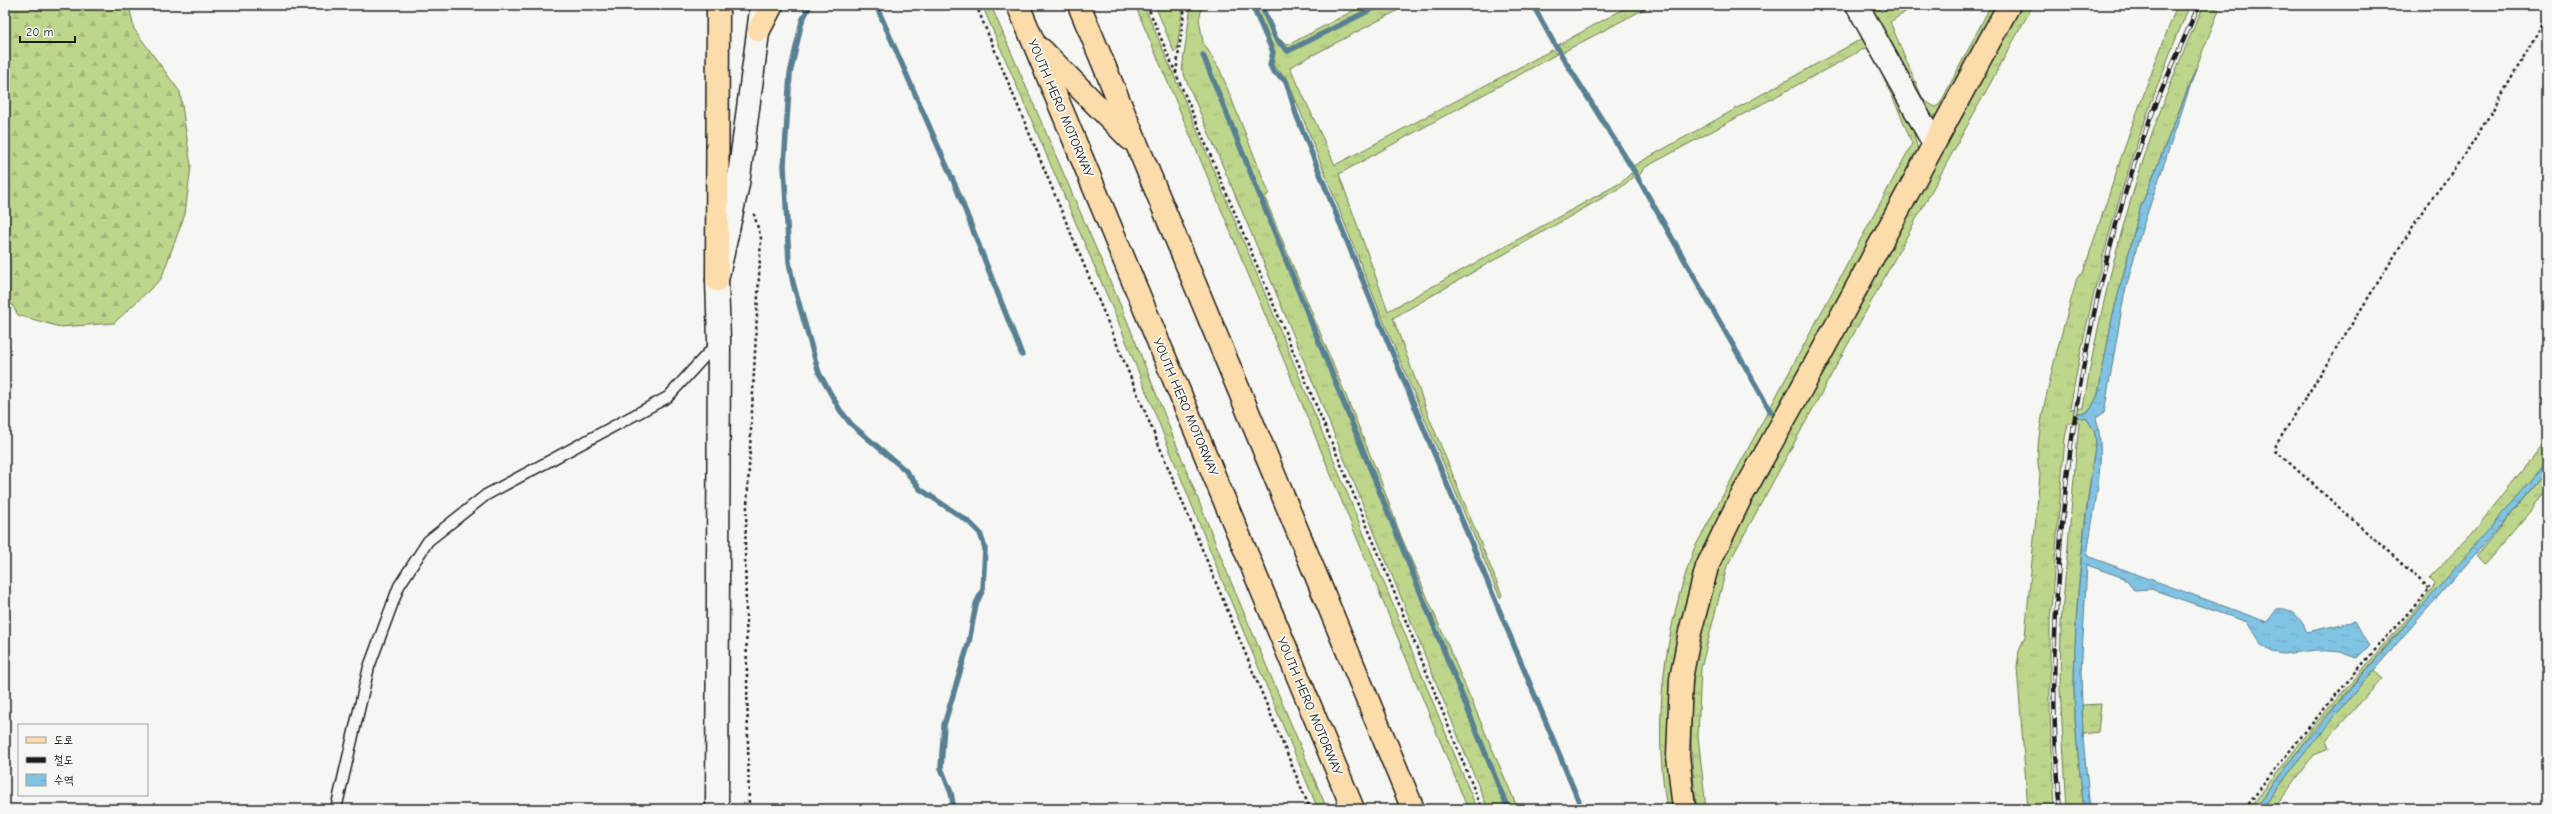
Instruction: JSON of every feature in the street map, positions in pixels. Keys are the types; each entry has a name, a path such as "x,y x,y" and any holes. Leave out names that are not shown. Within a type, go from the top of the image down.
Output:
{"main road":[{"path":"717,280 718,5"},
{"path":"759,30 772,5"},
{"path":"1006,5 1033,41 1138,147"},
{"name":"YOUTH HERO MOTORWAY","path":"1018,5 1353,809"},
{"path":"1079,5 1413,809"},
{"path":"1684,809 1678,756 1681,679 1694,614 1707,567 1733,513 2009,5"}],"street":[{"path":"717,809 720,340 717,280 738,184 759,30 761,5"},
{"path":"1857,5 1934,144"}],"lane":[{"path":"336,809 369,667 399,586 428,541 486,495 668,397 720,340"}],"path":[{"path":"976,5 1310,809"},
{"path":"1148,5 1375,546 1482,809"},
{"path":"1176,74 1185,5"},
{"path":"2245,809 2275,769 2365,661 2430,589 2276,452 2276,444 2427,204 2449,178 2491,111 2547,16"},
{"path":"749,809 746,544 761,238 752,209"}],"green space":[{"path":"5,5 129,5 134,29 180,92 191,166 185,214 161,279 114,323 60,327 18,315 5,293"},
{"path":"982,5 990,5 992,8 1126,318 1231,582 1327,809 1318,809 1224,585 1118,321"},
{"path":"1135,5 1144,5 1270,306 1477,809 1468,809 1178,105"},
{"path":"1155,5 1183,5 1177,50 1174,52"},
{"path":"1191,5 1203,5 1199,19 1203,42 1220,70 1269,193 1265,198 1380,479 1401,536 1518,809 1488,809 1258,249 1182,70"},
{"path":"1255,5 1259,5 1275,40 1288,53 1384,5 1408,5 1290,67 1335,165 1552,50 1557,54 1339,174 1388,311 1622,182 1631,173 1633,177 1623,186 1393,318 1429,417 1502,595 1500,598 1381,315 1287,78 1273,66 1275,51"},
{"path":"1364,5 1377,5 1288,49 1277,38 1288,45"},
{"path":"1631,5 1652,5 1563,52 1558,45"},
{"path":"1845,5 1852,5 1911,120 1918,151 1700,558 1689,590 1672,668 1674,809 1667,809 1661,743 1661,710 1664,677 1668,645 1675,612 1694,549 1912,144 1902,118 1869,46 1644,168 1639,176 1633,166 1863,38"},
{"path":"1867,5 1877,5 1881,12 1894,5 1916,5 1890,22 1921,95 1925,101 1935,107 1940,104 1991,5 1998,5 1938,114 1933,117 1927,113"},
{"path":"2022,5 2033,5 1727,566 1701,668 1698,736 1706,809 1697,809 1691,731 1697,652 1708,601 1727,550 1751,501"},
{"path":"2177,5 2190,5 2151,103 2118,204 2091,306 2070,409 2083,408 2103,304 2116,253 2130,202 2163,102 2204,5 2213,5 2212,7 2219,10 2140,209 2112,319 2098,394 2091,409 2085,413 2075,413 2074,416 2087,419 2094,430 2096,439 2081,560 2075,651 2075,714 2084,809 2067,809 2060,688 2061,624 2079,422 2073,421 2068,424 2065,438 2050,621 2050,714 2055,809 2028,809 2017,667 2019,651 2025,636 2040,474 2038,458 2039,435 2044,408 2050,378 2077,278 2083,273 2129,134"},
{"path":"2547,439 2547,460 2472,551 2388,644 2315,729 2254,809 2249,809 2315,724 2433,589 2434,583 2429,578 2471,535"},
{"path":"2547,470 2547,487 2534,504 2533,508 2485,564 2477,555"},
{"path":"2374,670 2382,679 2326,740 2329,749 2314,755 2274,809 2261,809 2320,733"},
{"path":"2101,704 2098,732 2084,734 2083,738 2082,705"}],"water":[{"path":"2196,69 2140,235 2124,296 2104,413 2096,418 2099,433 2100,468 2087,556 2267,622 2277,609 2288,610 2299,618 2307,632 2355,621 2369,646 2357,658 2341,652 2316,650 2284,654 2272,652 2261,645 2247,622 2151,589 2134,590 2124,578 2087,565 2081,673 2083,738 2090,809 2084,809 2075,714 2075,651 2081,560 2096,439 2094,430 2087,419 2074,416 2074,413 2085,413 2091,409 2098,394 2112,319 2140,209"},
{"path":"2547,460 2547,470 2330,722 2261,809 2254,809 2361,676 2474,547"}],"waterway":[{"path":"810,5 802,21 790,74 784,165 789,262 793,283 819,373 840,410 851,424 905,470 920,489 969,522 980,533 985,548 983,589 976,604 969,642 944,725 941,768 951,793 954,809"},
{"path":"876,5 956,187 1022,355"},
{"path":"1252,5 1273,52 1270,65 1273,71 1286,81 1296,114 1375,311 1582,809"},
{"path":"1261,5 1276,39 1288,51 1380,5"},
{"path":"1533,5 1555,45 1634,171 1771,412"},
{"path":"1203,55 1508,809"}],"railway":[{"path":"2061,809 2054,716 2055,623 2064,505 2079,393 2089,337 2115,227 2150,119 2199,5"}]}
